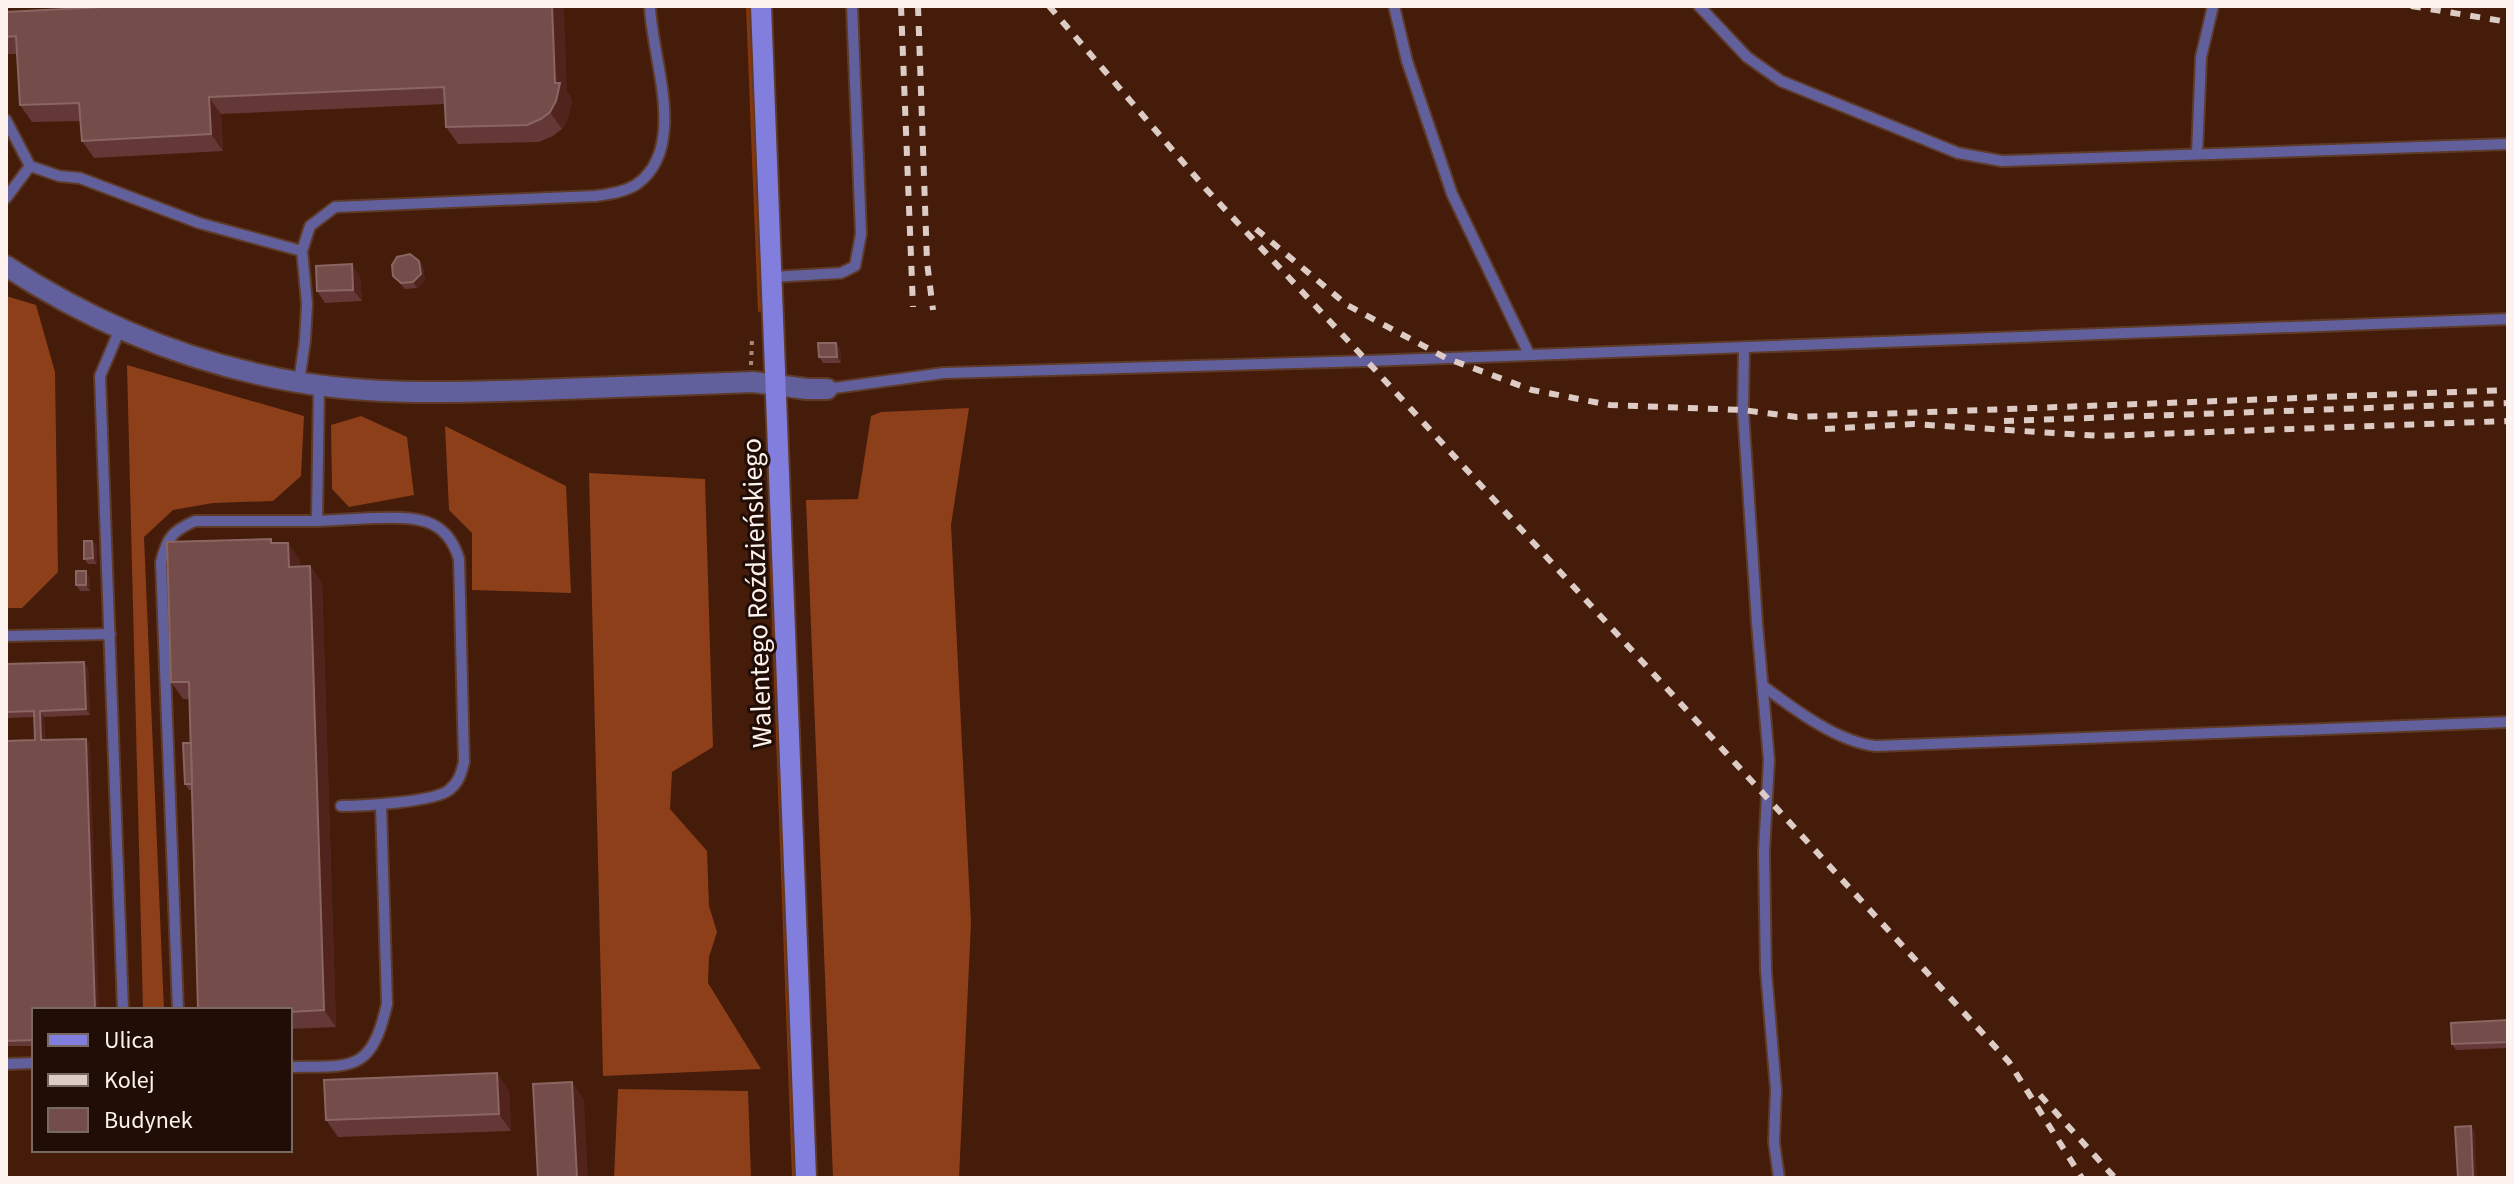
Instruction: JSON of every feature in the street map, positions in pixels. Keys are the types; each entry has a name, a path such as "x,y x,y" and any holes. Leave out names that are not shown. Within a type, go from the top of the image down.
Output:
{"street":[{"name":"Walentego Roździeńskiego","path":"761,6 806,1178"},
{"path":"6,266 62,300 120,329 225,366 309,383 428,392 753,382 827,389"}],"lane":[{"path":"317,521 302,251 310,226 335,207 595,196 637,184 655,163 665,129 663,88 650,6"},
{"path":"772,277 841,273 855,266 861,234 852,6"},
{"path":"1394,6 1407,61 1452,194 1529,354"},
{"path":"1699,6 1747,57 1781,81 1958,153 2002,161 2508,144"},
{"path":"2197,154 2201,57 2213,6"},
{"path":"6,120 30,166 59,176 80,178 199,223 302,251"},
{"path":"6,198 30,166"},
{"path":"827,389 944,373 2508,319"},
{"path":"120,329 100,376 123,1008"},
{"path":"1744,347 1743,410 1769,760 1764,852 1766,971 1776,1090 1774,1142 1779,1178"},
{"path":"178,1008 161,562 166,542 181,527 195,521 410,517 427,521 441,529 454,544 459,559 464,762 460,778 447,793 381,805 341,806"},
{"path":"6,636 110,634"},
{"path":"1763,686 1787,704 1852,742 1876,746 2508,722"},
{"path":"292,1067 347,1066 375,1046 382,1028 387,1004 381,805"},
{"path":"6,1064 32,1063"}],"shaded area":[{"path":"746,6 750,6 762,311 758,312"},
{"path":"6,296 36,305 55,372 58,572 22,608 6,608"},
{"path":"127,365 304,416 301,476 273,501 213,503 173,510 144,537 164,1008 143,1008"},
{"path":"969,408 951,525 971,923 959,1178 833,1178 806,500 858,499 871,416 881,412"},
{"path":"361,416 407,437 414,495 349,507 332,489 331,425"},
{"path":"445,426 566,486 571,593 472,590 472,533 449,510"},
{"path":"589,473 705,479 713,747 672,772 670,809 707,851 709,906 717,932 709,957 708,983 761,1069 603,1076"},
{"path":"769,477 795,1178 792,1178"},
{"path":"618,1089 748,1091 751,1178 614,1178"}],"building":[{"path":"123,6 552,6 555,83 560,83 550,112 527,125 446,127 444,87 209,97 211,134 82,141 79,103 20,105 16,36 6,37 6,12"},
{"path":"410,254 419,261 421,274 413,282 401,283 393,276 392,265 397,257"},
{"path":"352,264 353,290 317,291 316,266"},
{"path":"818,343 836,343 837,357 819,357"},
{"path":"271,539 271,543 288,543 289,567 310,566 324,1010 198,1008 189,682 171,682 167,542"},
{"path":"84,541 92,541 93,558 84,559"},
{"path":"76,571 86,571 86,585 76,585"},
{"path":"84,662 86,709 40,711 41,740 86,739 95,1008 32,1008 32,1040 6,1041 6,741 35,740 34,711 6,712 6,664"},
{"path":"183,743 191,743 192,784 185,784"},
{"path":"2508,1020 2508,1042 2452,1044 2451,1023"},
{"path":"497,1073 499,1114 326,1120 324,1080"},
{"path":"572,1082 577,1178 538,1178 533,1084"},
{"path":"2471,1126 2473,1178 2458,1178 2455,1127"}],"railway":[{"path":"901,6 913,307"},
{"path":"918,6 927,262 933,310"},
{"path":"1049,6 1206,189 2009,1062 2082,1178"},
{"path":"2411,6 2508,22"},
{"path":"1256,229 1347,305 1446,358 1532,390 1610,405 1743,410 1797,417 2508,390"},
{"path":"2004,421 2508,403"},
{"path":"1825,429 1913,424 2101,436 2508,421"},
{"path":"2040,1095 2115,1178"}]}
